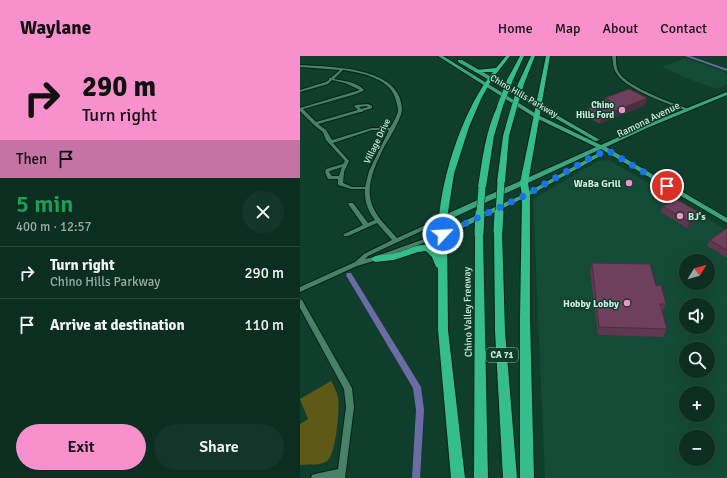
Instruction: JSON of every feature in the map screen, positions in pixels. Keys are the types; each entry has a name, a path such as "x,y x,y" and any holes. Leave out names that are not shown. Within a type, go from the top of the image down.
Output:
{"highway":[{"path":"458,478 443,330 443,219 450,174 466,126 478,99 488,86 490,79 508,56"},
{"name":"Chino Valley Freeway","path":"481,478 479,234 482,187 486,154 494,123 510,80 522,56"},
{"name":"CA 71","path":"510,478 500,331 498,231 506,136 521,84 533,56"},
{"path":"527,478 524,317 526,195 524,182 548,56"},
{"path":"476,71 490,71 498,69"},
{"path":"375,259 395,257 422,247 429,248 437,255 443,282"}],"main road":[{"name":"Chino Hills Parkway","path":"440,56 536,116 604,149 727,221"},
{"name":"Chino Hills Parkway","path":"450,56 600,142 604,149"},
{"name":"Ramona Avenue","path":"443,219 524,182 604,149 667,117 688,110 727,93"},
{"name":"Ramona Avenue","path":"443,234 526,195 604,149"}],"street":[{"path":"614,56 619,76 630,85 688,110"},
{"name":"Village Drive","path":"300,66 362,73 382,80 394,90 400,100 400,110 370,175 366,188"},
{"path":"300,91 320,86 342,70"},
{"path":"330,79 346,82 362,90 300,109 315,124 325,131 331,142 346,161 340,184 351,188 366,188 366,195 370,208 396,241"},
{"path":"315,124 360,110"},
{"path":"331,142 372,129 392,129"},
{"path":"341,177 330,178 327,172 328,170 345,165"},
{"path":"350,204 367,226"},
{"name":"Ramona Avenue","path":"355,264 366,255 443,219"},
{"path":"346,235 379,220"},
{"name":"Ramona Avenue","path":"300,290 355,264 375,259 443,234"},
{"path":"300,302 348,388 350,407 341,475 315,478"}],"shaded area":[{"path":"686,58 727,73 727,84 718,89 696,82 662,67"},
{"path":"609,160 727,230 727,478 545,478 533,199 598,161"},
{"path":"331,381 338,398 338,421 333,450 330,457 324,463 300,465 300,424 308,419 300,399"}],"building":[{"path":"629,89 647,98 601,117 587,109 610,100 605,98"},
{"path":"676,199 702,214 689,222 663,206"},
{"path":"727,228 727,250 710,240"},
{"name":"Hobby Lobby","path":"592,263 650,264 656,286 661,285 666,304 660,304 667,329 599,327"}],"waterway":[{"path":"687,56 727,70"},
{"path":"349,275 417,387 420,410 416,478"}],"place":[{"name":"Chino Hills Ford","path":"622,110"},
{"name":"WaBa Grill","path":"629,183"},
{"name":"BJ's","path":"680,216"},
{"name":"Hobby Lobby","path":"627,303"}],"route":[{"path":"443,234 541,188 588,159 607,150 667,186"}]}
